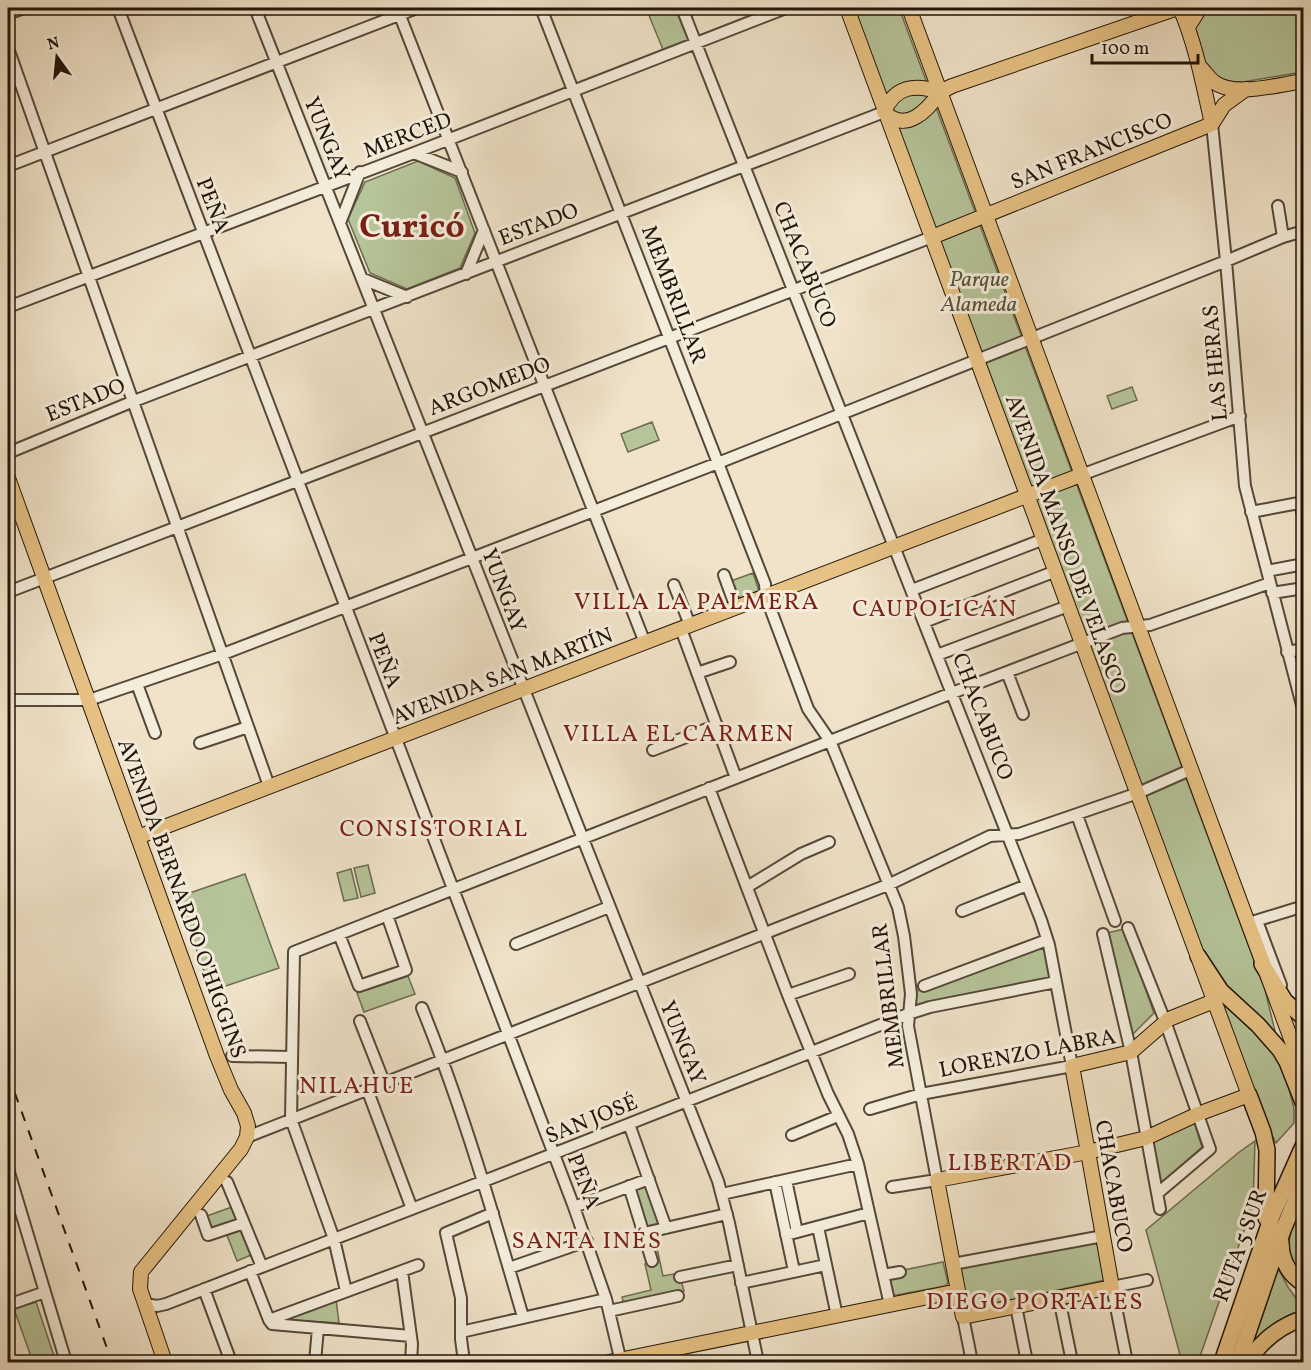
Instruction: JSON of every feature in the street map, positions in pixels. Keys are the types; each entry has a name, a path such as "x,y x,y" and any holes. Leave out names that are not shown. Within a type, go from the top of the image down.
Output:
{"highway":[{"path":"1198,956 1214,982 1220,999 1258,1025 1280,1050 1304,1105"},
{"path":"1262,964 1285,1001 1304,1018"},
{"path":"1249,1095 1267,1150 1268,1196 1262,1243"},
{"name":"RUTA 5 SUR","path":"1222,1362 1262,1243 1304,1144"},
{"name":"RUTA 5 SUR","path":"1238,1362 1283,1230 1304,1180"},
{"path":"1283,1230 1281,1242 1283,1261 1289,1272 1304,1284"},
{"path":"1248,1362 1270,1336 1288,1324 1304,1318"}],"main road":[{"name":"AVENIDA MANSO DE VELASCO","path":"847,8 888,111 976,360 1198,956"},
{"name":"AVENIDA MANSO DE VELASCO","path":"909,8 1190,770 1252,922 1262,964 1304,1074"},
{"path":"940,92 923,87 908,88 894,97 888,111 890,117 898,121 917,117 926,111 940,92 952,86 1179,8"},
{"name":"LAS HERAS","path":"1179,8 1188,27 1212,124"},
{"path":"1188,27 1200,8"},
{"path":"1199,66 1214,82 1229,89 1246,89 1302,80"},
{"path":"1212,124 1224,105 1246,89"},
{"name":"SAN FRANCISCO","path":"986,214 1212,124"},
{"name":"ARGOMEDO","path":"932,237 986,214"},
{"name":"AVENIDA SAN MARTÍN","path":"138,837 1081,475"},
{"name":"AVENIDA BERNARDO O'HIGGINS","path":"8,478 217,1056 231,1090 244,1113 248,1126 247,1137"},
{"path":"937,1180 1088,1152 1146,1138 1198,1114 1249,1095 1220,999"},
{"name":"LORENZO LABRA","path":"1072,1066 1131,1052 1165,1021 1220,999"},
{"name":"CHACABUCO","path":"1072,1066 1112,1287"},
{"path":"165,1362 158,1347 139,1283 142,1268 221,1175 241,1149 247,1137"},
{"name":"MEMBRILLAR","path":"937,1180 963,1317"},
{"path":"963,1317 1112,1287"},
{"path":"617,1362 958,1291"},
{"path":"157,1362 158,1347"}],"street":[{"path":"8,14 24,8"},
{"name":"PEÑA","path":"118,8 587,1241 609,1311 617,1362"},
{"name":"YUNGAY","path":"255,8 722,1194 758,1362"},
{"path":"8,166 277,62 398,11 417,8"},
{"name":"MEMBRILLAR","path":"541,8 765,584 766,597 808,709 830,741 890,884 904,936 911,994 908,1026 937,1180"},
{"name":"CHACABUCO","path":"682,8 1027,885 1047,940 1072,1066"},
{"name":"MERCED","path":"8,308 786,8"},
{"path":"398,11 645,643"},
{"path":"8,48 269,786"},
{"name":"ESTADO","path":"8,453 133,402 888,111"},
{"name":"LAS HERAS","path":"1212,124 1243,465 1251,512 1304,713"},
{"path":"414,153 462,172"},
{"path":"340,223 360,172"},
{"path":"1278,206 1283,237"},
{"path":"466,274 484,230"},
{"path":"8,700 89,700 223,654 718,463 1283,237 1304,231"},
{"name":"ARGOMEDO","path":"8,592 932,237"},
{"path":"363,279 407,297"},
{"path":"1081,475 1240,416"},
{"path":"1251,512 1302,503 1304,520"},
{"path":"912,590 1044,539"},
{"path":"1267,571 1304,564"},
{"path":"924,622 1056,571"},
{"path":"724,575 736,608"},
{"path":"674,585 697,673 736,778"},
{"path":"346,1291 334,1239 291,1119 294,952 1122,628 1150,625 1271,588 1304,588"},
{"path":"937,655 1068,606"},
{"path":"1287,652 1304,649"},
{"path":"697,673 730,662"},
{"path":"1007,672 1023,714"},
{"path":"137,684 155,733"},
{"path":"653,750 717,725"},
{"path":"200,743 248,727"},
{"path":"247,1137 890,884 990,836 1020,834 1138,793 1190,770"},
{"path":"709,788 810,1051 852,1144 890,1305"},
{"path":"1077,815 1115,921"},
{"path":"747,887 801,854 829,842"},
{"path":"962,911 1027,885"},
{"path":"1304,906 1252,922 1284,994 1292,1004 1304,1011"},
{"path":"516,944 609,907"},
{"path":"339,934 359,986 406,970 387,915"},
{"path":"1128,928 1165,1021 1210,1149 1158,1193"},
{"path":"1103,934 1131,1052 1160,1209"},
{"path":"924,986 1047,940"},
{"path":"788,995 849,974"},
{"name":"SAN JOSÉ","path":"145,1304 157,1306 166,1304 908,1014 930,1007 1056,982"},
{"path":"422,1008 443,1059 484,1181 524,1317"},
{"path":"360,1021 384,1082"},
{"path":"232,1056 291,1057"},
{"name":"LORENZO LABRA","path":"870,1109 921,1094 1072,1066"},
{"path":"367,1089 412,1209"},
{"path":"792,1135 838,1116"},
{"path":"629,1124 666,1228"},
{"path":"722,1194 858,1164"},
{"path":"8,1169 66,1362"},
{"path":"574,1207 649,1179"},
{"path":"892,1187 937,1180"},
{"path":"781,1181 792,1234 794,1271"},
{"path":"227,1182 262,1267"},
{"path":"629,1186 652,1261"},
{"path":"464,1362 460,1291 446,1233 493,1213"},
{"path":"792,1234 869,1213"},
{"path":"644,1233 727,1214"},
{"path":"201,1215 208,1235 244,1223"},
{"path":"818,1227 837,1316"},
{"path":"953,1264 1103,1236"},
{"path":"509,1268 587,1241"},
{"path":"269,1320 418,1265"},
{"path":"680,1278 738,1265"},
{"path":"741,1282 826,1265"},
{"path":"402,1270 411,1336 411,1362"},
{"path":"250,1271 272,1324 411,1336"},
{"path":"883,1275 900,1272"},
{"path":"1112,1287 1147,1280"},
{"name":"CHACABUCO","path":"1112,1287 1127,1362"},
{"path":"204,1289 231,1362"},
{"path":"8,1305 45,1292"},
{"path":"609,1311 678,1296"},
{"path":"1059,1298 1072,1362"},
{"path":"461,1332 606,1299"},
{"path":"1016,1306 1027,1362"},
{"name":"MEMBRILLAR","path":"963,1317 972,1362"},
{"path":"315,1362 318,1328"}],"green space":[{"path":"646,8 675,8 689,41 664,52"},
{"name":"Parque Alameda","path":"853,8 899,8 1265,990 1294,1109 1294,1123 1276,1143 1268,1128"},
{"path":"1205,8 1303,8 1303,70 1243,82 1232,82 1217,77 1205,66 1194,25"},
{"path":"418,161 455,178 475,233 460,268 407,289 370,273 348,219 365,182"},
{"path":"1132,387 1137,400 1112,409 1107,396"},
{"path":"652,422 659,440 628,452 621,434"},
{"path":"753,573 760,594 736,603 728,582"},
{"path":"368,865 375,893 361,897 354,868"},
{"path":"351,869 358,898 344,901 337,873"},
{"path":"245,874 279,968 211,991 178,897"},
{"path":"1124,929 1154,1013 1130,1037 1107,933"},
{"path":"1045,947 1049,977 1046,979 916,1005 914,992"},
{"path":"408,976 415,994 364,1012 357,993"},
{"path":"1194,1122 1202,1147 1160,1184 1150,1141"},
{"path":"1255,1141 1253,1205 1198,1362 1182,1362 1146,1230"},
{"path":"647,1183 661,1225 648,1229 634,1188"},
{"path":"1303,1197 1303,1276 1290,1258 1289,1248 1292,1228"},
{"path":"232,1207 251,1255 237,1261 225,1230 211,1235 204,1217"},
{"path":"655,1239 663,1276 679,1273 684,1291 624,1305 622,1297 651,1290 645,1264 654,1261 649,1240"},
{"path":"1097,1240 1105,1280 967,1309 958,1267"},
{"path":"943,1262 948,1283 945,1286 891,1296 887,1278 904,1270"},
{"path":"1278,1268 1298,1301 1303,1301 1303,1309 1279,1322 1249,1349"},
{"path":"336,1299 339,1323 288,1320 286,1317"},
{"path":"36,1302 56,1362 33,1362 14,1309"}],"railway":[{"path":"8,1074 112,1362"}],"district":[{"name":"Curicó","path":"412,225"},
{"name":"VILLA LA PALMERA","path":"697,601"},
{"name":"CAUPOLICÁN","path":"935,608"},
{"name":"VILLA EL CARMEN","path":"679,733"},
{"name":"CONSISTORIAL","path":"434,828"},
{"name":"NILAHUE","path":"357,1085"},
{"name":"LIBERTAD","path":"1010,1162"},
{"name":"SANTA INÉS","path":"587,1240"},
{"name":"DIEGO PORTALES","path":"1035,1301"}]}
